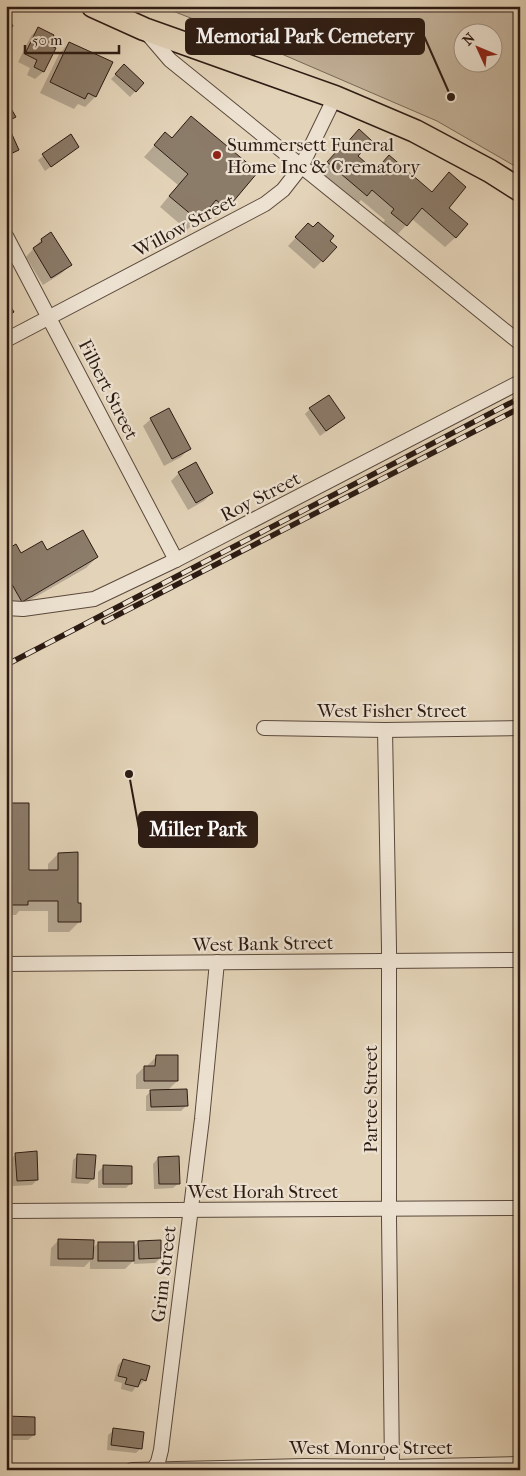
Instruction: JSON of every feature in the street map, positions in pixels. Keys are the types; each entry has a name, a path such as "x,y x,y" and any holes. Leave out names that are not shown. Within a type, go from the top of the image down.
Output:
{"main road":[{"path":"93,6 144,29 335,97 415,131 490,170 520,190"}],"street":[{"path":"144,29 170,60 520,343"},
{"name":"Willow Street","path":"6,340 265,204 283,190 301,167 335,97"},
{"name":"Filbert Street","path":"6,236 176,560"},
{"name":"Roy Street","path":"6,608 23,609 94,599 176,560 520,382"},
{"name":"West Fisher Street","path":"264,728 385,730 520,728"},
{"name":"Partee Street","path":"385,730 389,960 392,1467"},
{"name":"West Bank Street","path":"6,964 520,960"},
{"name":"Grim Street","path":"153,1470 158,1462 160,1450 202,1119 217,962"},
{"name":"West Horah Street","path":"6,1211 520,1208"},
{"name":"West Monroe Street","path":"132,1470 520,1464"}],"shaded area":[{"path":"160,6 520,6 520,169 437,121 277,52"}],"building":[{"path":"6,23 13,25 6,42"},
{"path":"38,27 54,35 49,45 56,48 44,72 34,67 37,60 25,54"},
{"path":"69,42 113,62 96,97 88,93 85,99 50,82"},
{"path":"124,64 144,83 136,92 115,74"},
{"path":"6,100 16,117 6,122"},
{"path":"191,116 258,172 227,209 216,200 199,221 169,196 188,174 154,145 165,132 172,138"},
{"path":"359,129 372,141 358,156 375,171 389,155 432,192 449,172 466,187 449,208 468,224 456,238 422,208 407,226 391,213 394,209 372,190 367,196 327,162 336,152 338,153"},
{"path":"10,130 19,150 6,156 6,132"},
{"path":"71,134 79,147 51,167 42,154"},
{"path":"318,222 334,236 330,241 337,247 323,262 295,237 308,223 313,227"},
{"path":"51,232 72,265 51,278 33,248"},
{"path":"6,299 14,312 6,317"},
{"path":"329,395 345,418 326,431 309,408"},
{"path":"169,408 191,449 172,459 150,418"},
{"path":"196,462 213,493 196,503 178,472"},
{"path":"83,530 98,557 22,602 6,574 6,550 16,544 21,553 42,541 47,550"},
{"path":"6,803 29,803 29,870 58,870 58,853 78,852 78,903 81,903 81,922 58,922 58,901 28,901 28,905 6,905"},
{"path":"156,1055 178,1055 178,1081 144,1081 144,1066 155,1066"},
{"path":"187,1089 188,1106 151,1107 150,1090"},
{"path":"37,1151 38,1180 17,1181 15,1153"},
{"path":"77,1154 96,1155 94,1179 76,1178"},
{"path":"179,1156 180,1184 159,1184 158,1157"},
{"path":"103,1165 132,1166 132,1184 103,1184"},
{"path":"58,1239 94,1240 93,1259 58,1259"},
{"path":"161,1240 161,1258 139,1259 138,1241"},
{"path":"98,1242 134,1242 134,1261 98,1261"},
{"path":"123,1359 150,1366 146,1381 141,1379 138,1387 125,1384 127,1378 118,1376"},
{"path":"6,1416 35,1417 35,1435 6,1435"},
{"path":"113,1428 144,1432 142,1449 111,1445"}],"railway":[{"path":"6,665 520,398"},
{"path":"104,622 520,408"}],"place":[{"name":"Memorial Park Cemetery","path":"451,97"},
{"name":"Summersett Funeral Home Inc & Crematory","path":"217,155"},
{"name":"Miller Park","path":"129,774"}]}
